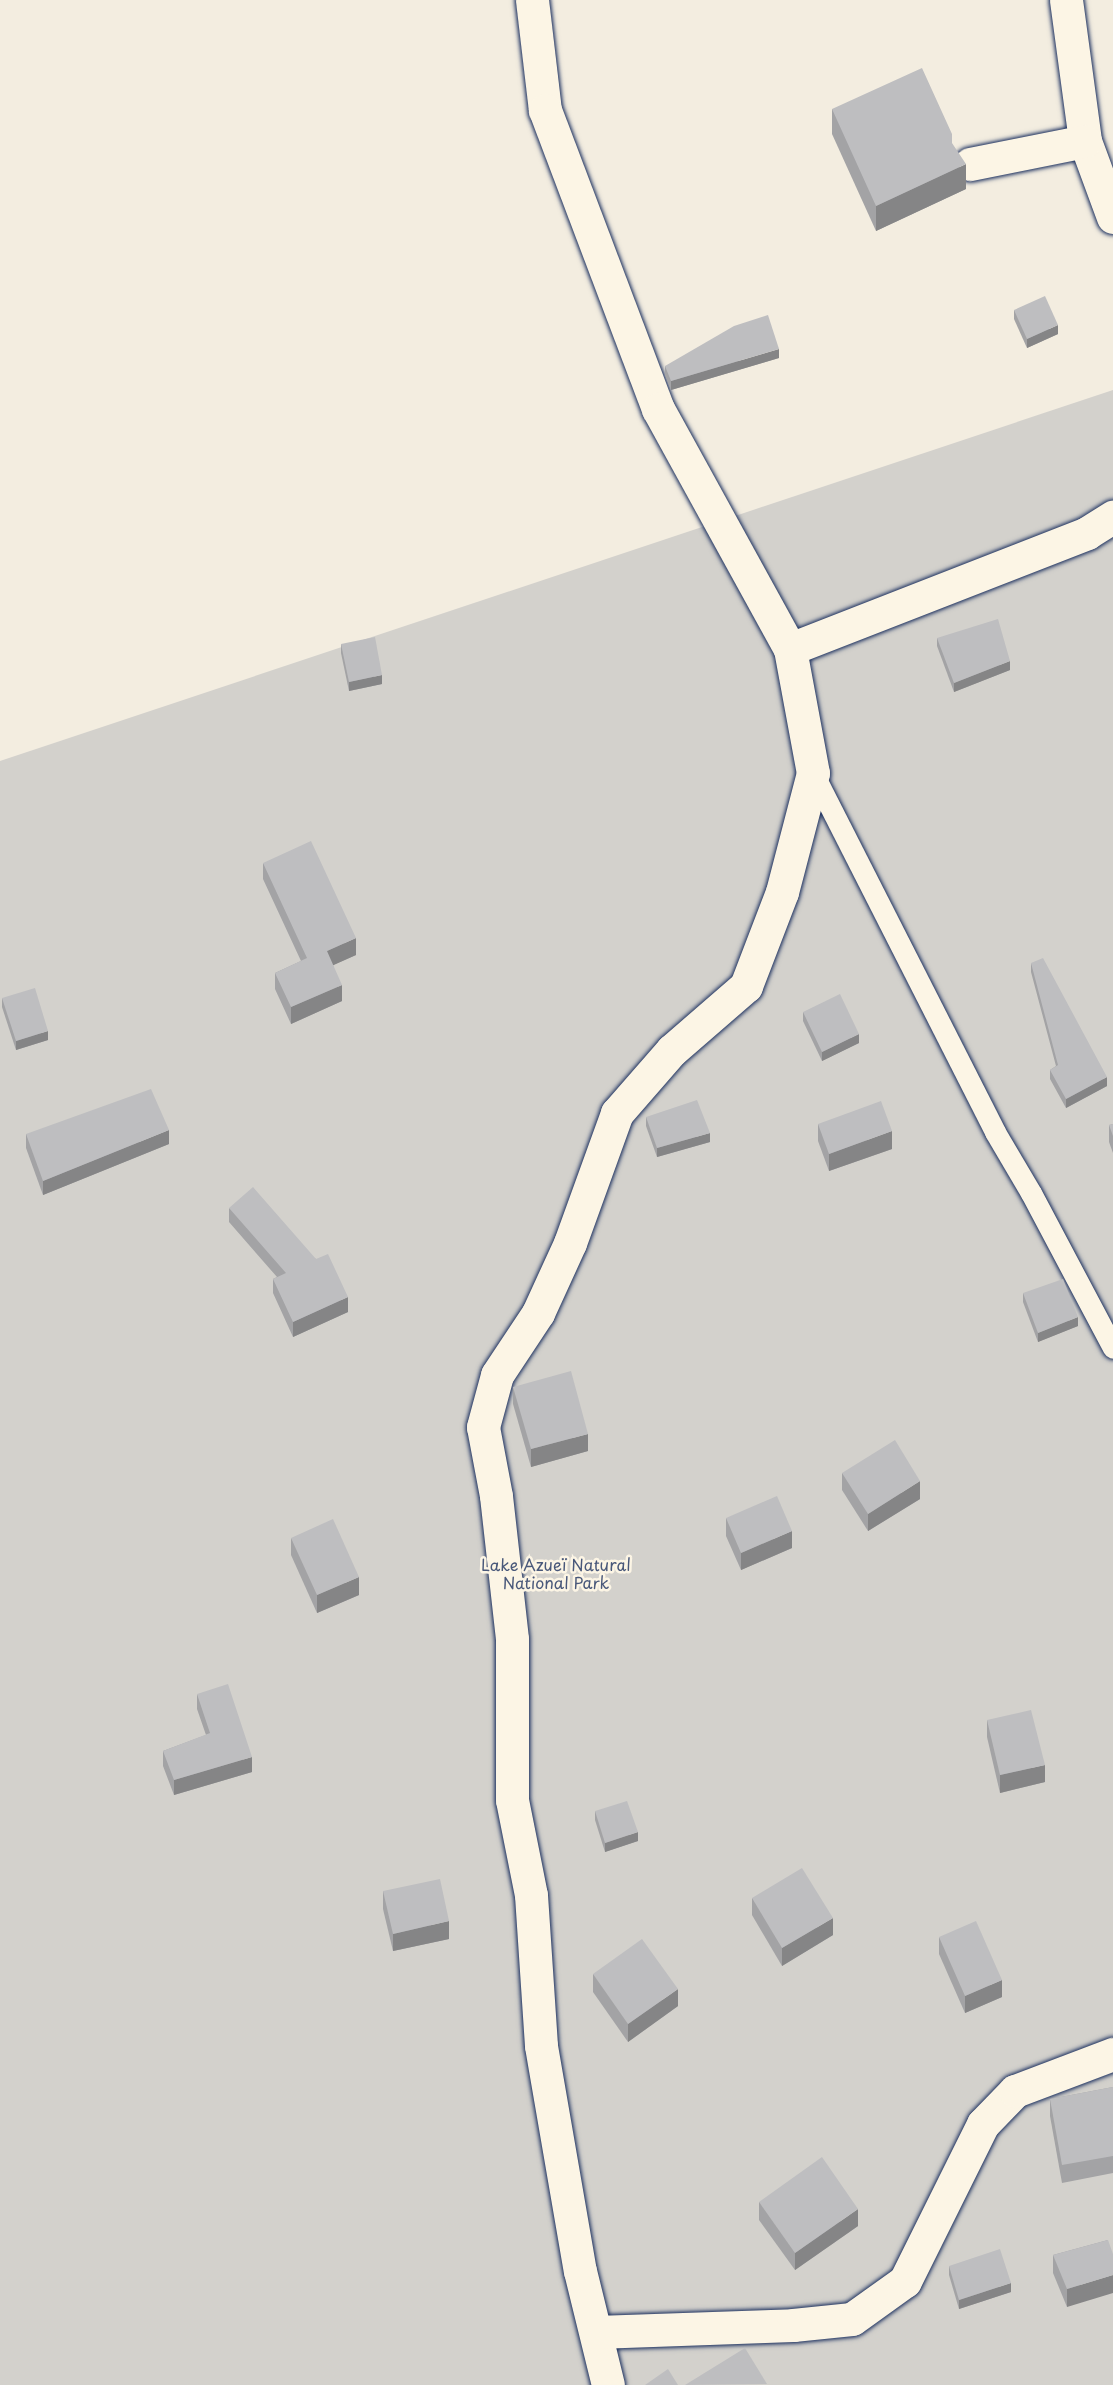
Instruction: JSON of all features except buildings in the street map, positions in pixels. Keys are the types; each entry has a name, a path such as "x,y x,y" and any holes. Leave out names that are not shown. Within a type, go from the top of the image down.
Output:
{"street":[{"path":"532,0 545,110 658,409 790,649 813,773 782,892 746,986 672,1050 617,1113 570,1243 542,1303 497,1375 483,1427 496,1496 512,1639 512,1800 531,1895 541,2046 580,2271 608,2385"},
{"path":"1066,0 1085,141 1113,217"},
{"path":"970,164 1085,141"},
{"path":"790,649 1087,533 1113,517"},
{"path":"596,2332 782,2326 852,2319 905,2281 983,2124 1015,2091 1113,2054"}],"lane":[{"path":"813,773 995,1132 1032,1193 1113,1348"}],"green space":[{"name":"Lake Azueï Natural National Park","path":"1113,390 1113,2385 0,2385 0,761"}]}
